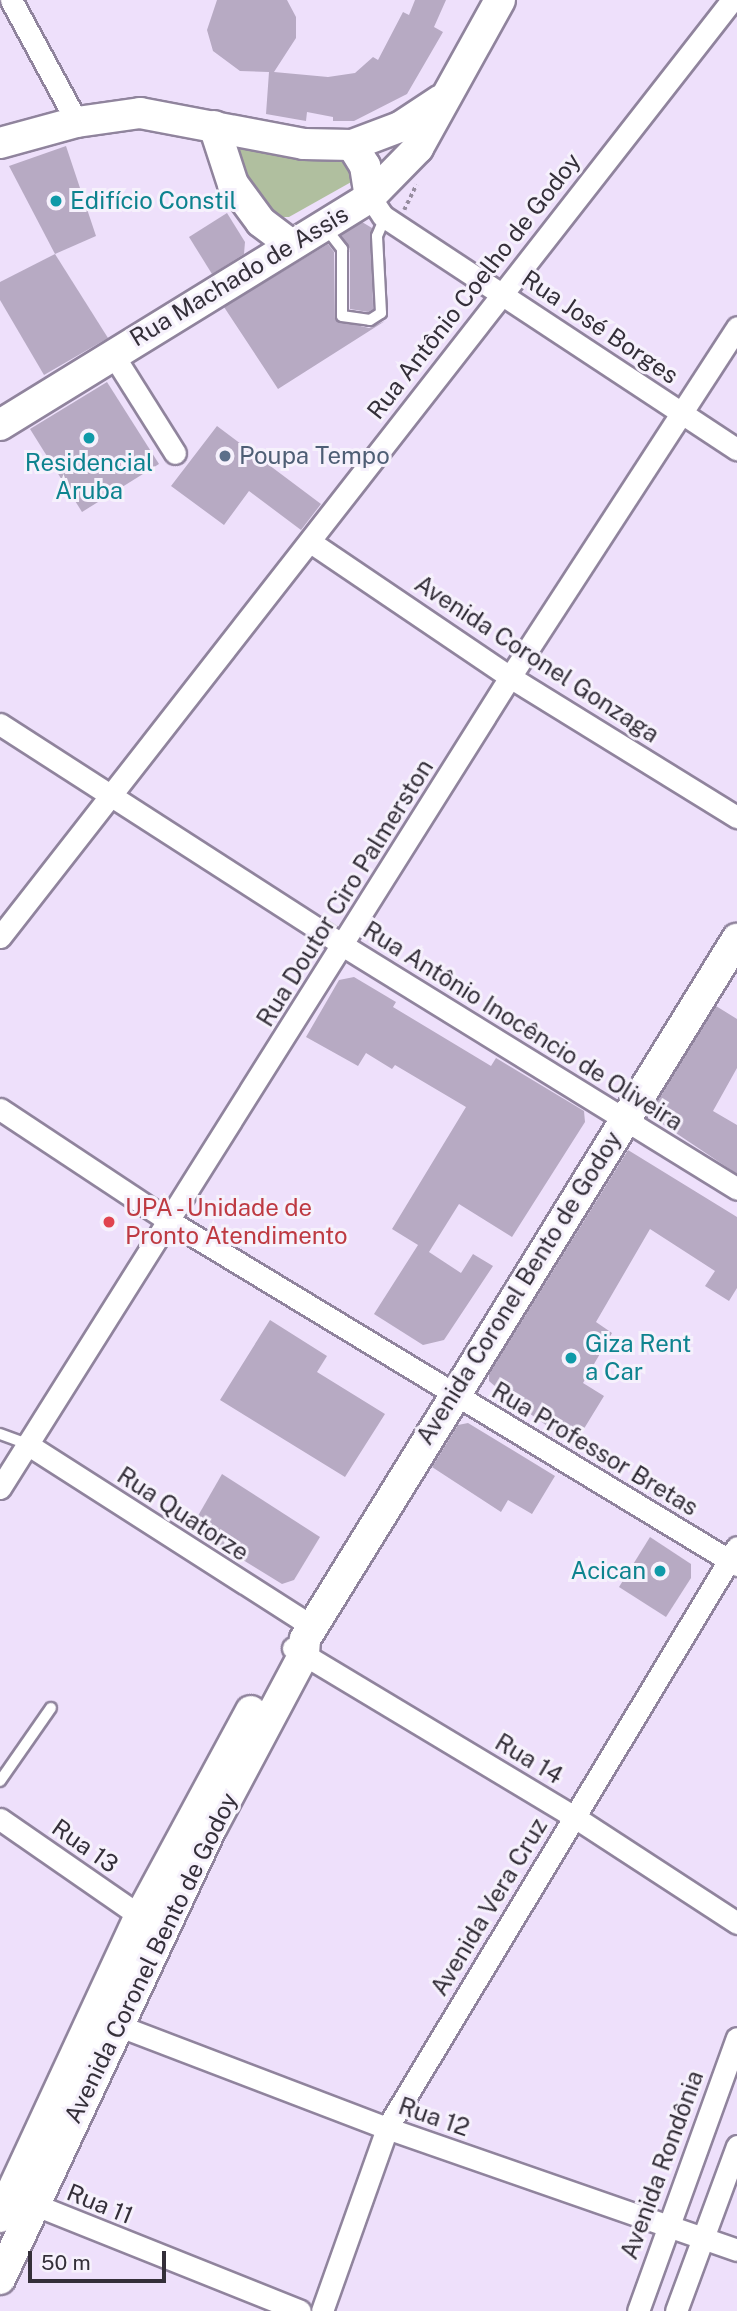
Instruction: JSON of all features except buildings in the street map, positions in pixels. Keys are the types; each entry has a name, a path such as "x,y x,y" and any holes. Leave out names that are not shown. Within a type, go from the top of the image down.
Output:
{"main road":[{"name":"Rua Machado de Assis","path":"0,425 111,353 323,225 377,207 418,148 500,0"},
{"path":"0,143 76,122 140,113 304,144 352,145 400,127 447,96"},
{"path":"214,126 233,184 261,222 291,245"},
{"path":"352,145 365,166 377,207"},
{"name":"Avenida Coronel Bento de Godoy","path":"0,2279 11,2201 140,1916 453,1394 737,939"},
{"name":"Avenida Coronel Bento de Godoy","path":"11,2201 117,2025 303,1641"}],"street":[{"path":"11,0 76,122"},
{"name":"Rua Antônio Coelho de Godoy","path":"0,937 312,543 500,292 732,0"},
{"name":"Rua José Borges","path":"377,207 737,449"},
{"name":"Rua Doutor Ciro Palmerston","path":"0,1488 171,1222 510,677 683,415 737,327"},
{"path":"111,353 175,453"},
{"name":"Avenida Coronel Gonzaga","path":"312,543 510,677 737,817"},
{"name":"Rua Antônio Inocêncio de Oliveira","path":"0,724 344,946 737,1189"},
{"name":"Rua Professor Bretas","path":"0,1109 171,1222 453,1394 734,1557"},
{"name":"Rua Quatorze","path":"27,1444 303,1641"},
{"name":"Avenida Vera Cruz","path":"322,2311 387,2128 573,1816 734,1557"},
{"name":"Rua 14","path":"303,1641 737,1923"},
{"name":"Rua 13","path":"0,1819 140,1916"},
{"name":"Rua 12","path":"117,2025 387,2128 737,2250"},
{"name":"Avenida Rondônia","path":"638,2311 737,2038"},
{"path":"676,2311 737,2146"},
{"name":"Rua 11","path":"11,2201 300,2311"}],"lane":[{"path":"323,225 342,249 342,316 370,320 381,313 377,207"},
{"path":"0,1434 27,1444"},
{"path":"0,1781 51,1708"}],"green space":[{"path":"246,145 339,155 352,163 353,181 289,217 279,217 265,211 233,157 237,148"}],"place":[{"name":"Edifício Constil","path":"56,201"},
{"name":"Residencial Aruba","path":"89,438"},
{"name":"Poupa Tempo","path":"225,456"},
{"name":"UPA - Unidade de Pronto Atendimento","path":"109,1222"},
{"name":"Giza Rent a Car","path":"571,1358"},
{"name":"Acican","path":"660,1571"}]}
